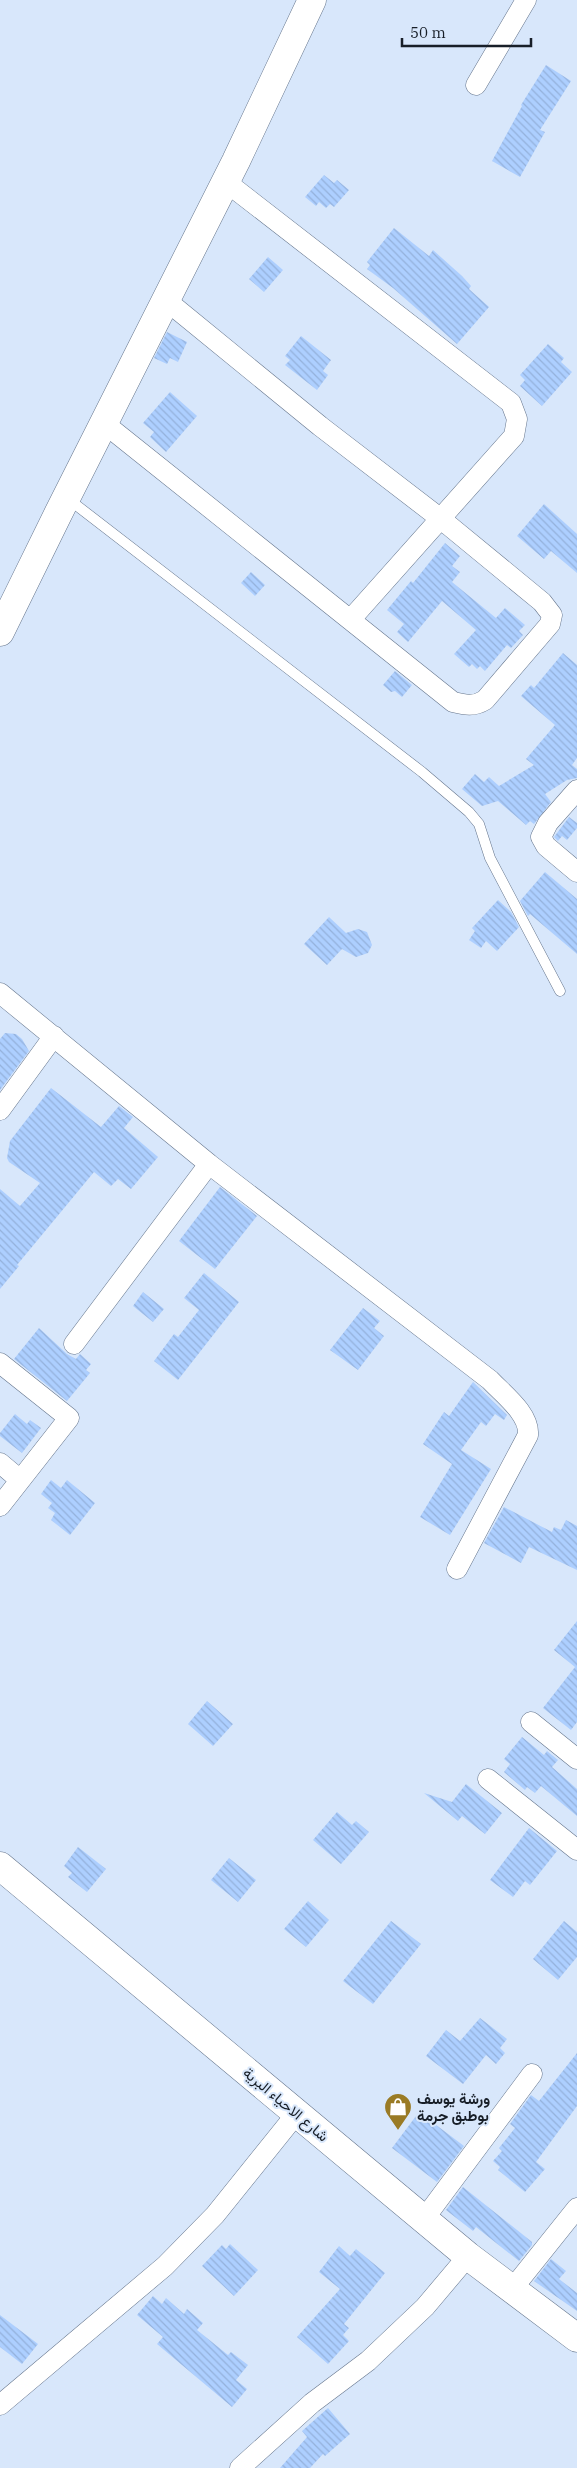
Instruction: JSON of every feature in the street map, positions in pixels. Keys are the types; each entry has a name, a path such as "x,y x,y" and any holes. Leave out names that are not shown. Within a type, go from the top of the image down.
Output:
{"main road":[{"path":"0,632 105,424 137,355 167,301 226,182 312,0"},
{"name":"شارع الاحياء البرية","path":"0,1866 468,2256 577,2338"}],"street":[{"path":"476,85 526,0"},
{"path":"226,182 511,403 518,419 514,436 351,619"},
{"path":"105,424 453,702 466,706 478,705 485,700 550,624 552,615 542,602 441,519 320,426 167,301"},
{"path":"577,790 548,823 541,837 546,846 577,872"},
{"path":"0,993 209,1164 490,1380 514,1405 526,1424 528,1435 457,1569"},
{"path":"0,1110 54,1036"},
{"path":"74,1344 209,1164"},
{"path":"0,1363 69,1418 19,1479 0,1506"},
{"path":"0,1463 19,1479"},
{"path":"531,1722 577,1759"},
{"path":"488,1779 577,1850"},
{"path":"424,2219 532,2074"},
{"path":"0,2405 165,2266 215,2215 297,2113"},
{"path":"513,2288 577,2208"},
{"path":"240,2468 312,2403 368,2361 425,2307 468,2256"}],"lane":[{"path":"66,498 422,772 469,812 479,824 490,858 560,991"}],"building":[{"path":"546,65 571,81 540,130 545,132 520,177 492,161 521,105"},
{"path":"324,175 334,183 337,180 349,190 334,207 330,204 326,208 319,202 316,206 305,197"},
{"path":"394,228 429,256 433,250 462,276 471,286 469,289 489,307 457,344 393,288 367,269 370,265 367,262"},
{"path":"268,257 283,270 264,292 249,279"},
{"path":"167,332 187,342 178,362 170,358 167,364 154,358"},
{"path":"301,336 331,360 323,371 328,375 317,390 285,365 290,360 285,356"},
{"path":"548,344 564,358 561,362 572,372 542,406 520,386 525,380 520,375"},
{"path":"170,392 197,416 166,452 150,437 154,432 143,423"},
{"path":"544,504 577,534 577,573 551,551 544,559 517,536"},
{"path":"445,543 460,556 452,566 460,572 452,582 496,618 505,608 525,625 519,631 523,635 511,648 507,645 485,671 480,666 477,669 472,664 469,667 454,654 476,630 442,601 408,642 397,632 404,624 387,610 411,581 413,583"},
{"path":"251,572 265,585 255,596 241,583"},
{"path":"563,653 577,665 577,758 572,765 577,769 577,778 567,780 545,794 551,802 534,824 530,821 526,825 498,801 482,806 462,789 475,774 484,782 489,777 499,786 534,765 526,759 555,725 521,696 531,685 534,688"},
{"path":"395,671 412,685 402,697 395,691 391,692 383,685"},
{"path":"569,817 577,823 577,828 567,840 562,836 558,841 554,837"},
{"path":"545,872 577,899 577,954 530,914 528,916 520,901"},
{"path":"498,900 511,912 519,927 497,951 486,941 481,948 469,940 475,931 472,928"},
{"path":"329,917 346,933 358,929 367,932 372,945 368,953 356,957 342,949 327,965 304,944"},
{"path":"5,1033 16,1034 22,1039 29,1051 0,1090 0,1039"},
{"path":"51,1088 101,1127 119,1106 133,1117 124,1128 158,1157 131,1189 118,1179 111,1186 94,1172 17,1265 19,1266 0,1289 0,1189 20,1206 40,1183 9,1162 7,1158 10,1141"},
{"path":"220,1187 257,1216 215,1269 179,1241"},
{"path":"204,1273 239,1302 178,1380 154,1361 174,1334 178,1337 199,1310 184,1298"},
{"path":"143,1292 164,1309 153,1322 133,1306"},
{"path":"363,1308 380,1321 374,1328 384,1336 358,1370 330,1350"},
{"path":"39,1328 67,1354 76,1359 80,1354 91,1364 86,1370 90,1373 67,1401 14,1359"},
{"path":"473,1382 507,1415 504,1420 495,1414 486,1426 481,1422 461,1450 491,1469 450,1535 420,1517 452,1464 423,1444 444,1412 449,1416"},
{"path":"15,1414 27,1424 30,1420 41,1428 22,1453 0,1436 0,1433"},
{"path":"51,1480 61,1488 67,1480 95,1503 70,1535 51,1520 55,1513 48,1508 52,1503 41,1494"},
{"path":"504,1507 552,1532 554,1527 561,1530 566,1520 577,1526 577,1570 529,1547 521,1563 484,1543"},
{"path":"577,1621 577,1722 571,1730 543,1708 575,1667 554,1650"},
{"path":"207,1701 233,1724 213,1746 188,1724"},
{"path":"522,1737 544,1755 547,1751 558,1760 552,1767 577,1789 577,1816 541,1786 535,1793 527,1787 525,1790 504,1772 510,1764 504,1759"},
{"path":"466,1784 502,1813 485,1834 462,1816 458,1821 424,1793 452,1802"},
{"path":"337,1812 352,1825 356,1821 369,1832 341,1864 313,1840"},
{"path":"529,1828 557,1851 530,1885 525,1881 513,1897 490,1880"},
{"path":"78,1847 106,1869 87,1892 68,1877 72,1873 64,1866"},
{"path":"229,1858 256,1880 238,1902 211,1880"},
{"path":"308,1901 329,1920 306,1947 284,1929"},
{"path":"391,1921 421,1944 373,2004 343,1981"},
{"path":"564,1921 577,1932 577,1957 558,1980 533,1959"},
{"path":"480,2018 507,2039 500,2048 505,2053 496,2064 486,2055 463,2084 426,2056 446,2030 460,2041"},
{"path":"577,2053 577,2106 536,2162 545,2169 525,2192 498,2170 500,2167 493,2161 502,2151 499,2148 515,2128 510,2124 531,2095 539,2101"},
{"path":"419,2112 464,2146 437,2182 392,2148"},
{"path":"463,2187 532,2242 532,2245 519,2261 476,2227 473,2231 446,2210"},
{"path":"230,2244 258,2270 234,2296 202,2266 222,2245 226,2249"},
{"path":"339,2246 350,2256 356,2249 385,2273 344,2324 349,2328 343,2335 349,2341 328,2364 297,2337 340,2289 319,2272"},
{"path":"551,2259 566,2271 559,2279 577,2293 577,2311 534,2281"},
{"path":"153,2296 162,2304 166,2298 184,2314 187,2309 203,2323 197,2330 228,2355 231,2352 248,2365 236,2380 247,2389 232,2407 157,2344 163,2337 137,2315"},
{"path":"0,2315 38,2344 22,2364 0,2347"},
{"path":"328,2408 350,2434 325,2456 323,2454 310,2468 280,2468 307,2437 302,2431"}],"place":[{"name":"ورشة يوسف بوطبق جرمة","path":"398,2131"}]}
